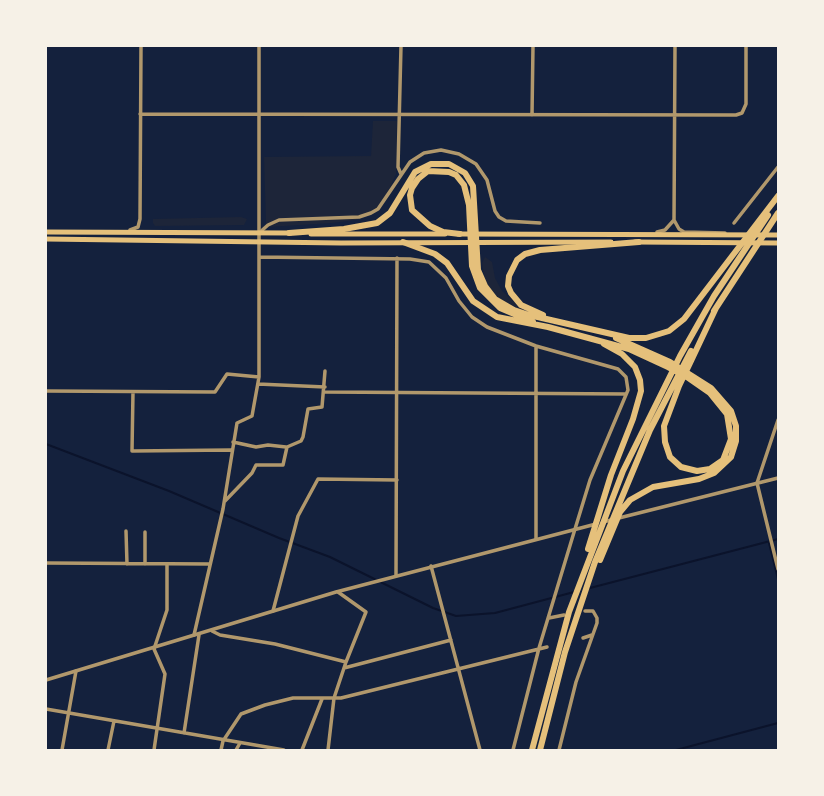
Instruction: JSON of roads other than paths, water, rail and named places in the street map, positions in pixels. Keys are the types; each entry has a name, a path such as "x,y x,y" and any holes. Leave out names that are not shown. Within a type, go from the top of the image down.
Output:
{"highway":[{"path":"289,233 344,229 377,223 390,213 415,172 431,164 440,163 458,168 469,179 475,195 474,276 480,288 493,303 508,313 649,357 687,377 717,400 730,421 731,439 727,454 710,469 697,471 681,467 667,450 664,426 674,382"},
{"path":"460,234 436,229 416,215 410,202 414,183 423,174 436,170 456,175 467,193 473,220"},
{"path":"598,332 638,338 654,337 669,331 691,311 779,198"},
{"path":"600,518 644,426 674,382 750,254 779,213"},
{"path":"46,232 779,235"},
{"path":"46,239 779,243"},
{"path":"403,242 435,254 447,264 473,301 486,312 512,322 548,327"},
{"path":"550,318 520,304 511,293 508,286 509,276 517,260 529,252 540,250 639,242"},
{"path":"532,751 567,613 617,513 674,382 737,253"},
{"path":"474,256 482,281 495,299 514,310 598,332 638,347 689,373 723,399 731,411 736,426 734,450 720,469 707,477 644,491 617,513"},
{"path":"540,751 555,685 581,610 596,530 639,402 639,373 628,358 593,338"}],"street":[{"path":"106,233 136,229 140,219 141,46"},
{"path":"194,637 225,501 237,423 252,416 259,377 259,46"},
{"path":"401,46 398,167 401,174"},
{"path":"532,115 533,46"},
{"path":"674,46 674,220 684,232 721,232 727,235"},
{"path":"140,114 733,116 742,113 746,104 746,46"},
{"path":"259,233 279,220 359,217 371,213 378,209 410,162 424,153 442,150 459,154 476,164 499,217 506,221 540,223"},
{"path":"734,223 779,167"},
{"path":"140,219 145,228 156,233"},
{"path":"645,234 665,230 674,220"},
{"path":"258,257 397,258 429,262 446,278 458,301 472,317 499,333 618,369 629,384 590,480 539,648 513,751"},
{"path":"396,575 397,258"},
{"path":"536,346 536,539"},
{"path":"233,442 249,446 287,447 301,441 308,409 322,407 325,371"},
{"path":"46,391 215,392 227,374 259,377"},
{"path":"258,384 396,392 626,394"},
{"path":"133,392 132,451 231,450"},
{"path":"779,420 757,483 779,569"},
{"path":"225,501 256,465 283,465 287,447"},
{"path":"46,680 396,575 779,478"},
{"path":"273,612 298,516 318,479 397,480"},
{"path":"126,531 127,564"},
{"path":"145,532 145,564"},
{"path":"46,563 210,564"},
{"path":"154,751 165,674 154,649 167,610 167,564"},
{"path":"431,566 480,751"},
{"path":"328,751 334,698 345,662 366,612 338,592"},
{"path":"559,751 576,682 597,618 593,611 581,610"},
{"path":"548,618 567,613"},
{"path":"212,631 345,662"},
{"path":"184,733 200,635"},
{"path":"583,638 592,635"},
{"path":"344,668 451,640"},
{"path":"221,751 223,741 241,714 293,698 341,698 547,647"},
{"path":"62,751 76,671"},
{"path":"302,751 321,699"},
{"path":"46,709 284,751"},
{"path":"108,751 114,721"},
{"path":"236,751 240,743"},
{"path":"254,751 256,745"}],"waterway":[{"path":"46,444 330,557 433,608 456,616 495,613 574,592"},
{"path":"590,588 778,539"},
{"path":"769,543 778,579"},
{"path":"676,750 778,723"}]}
